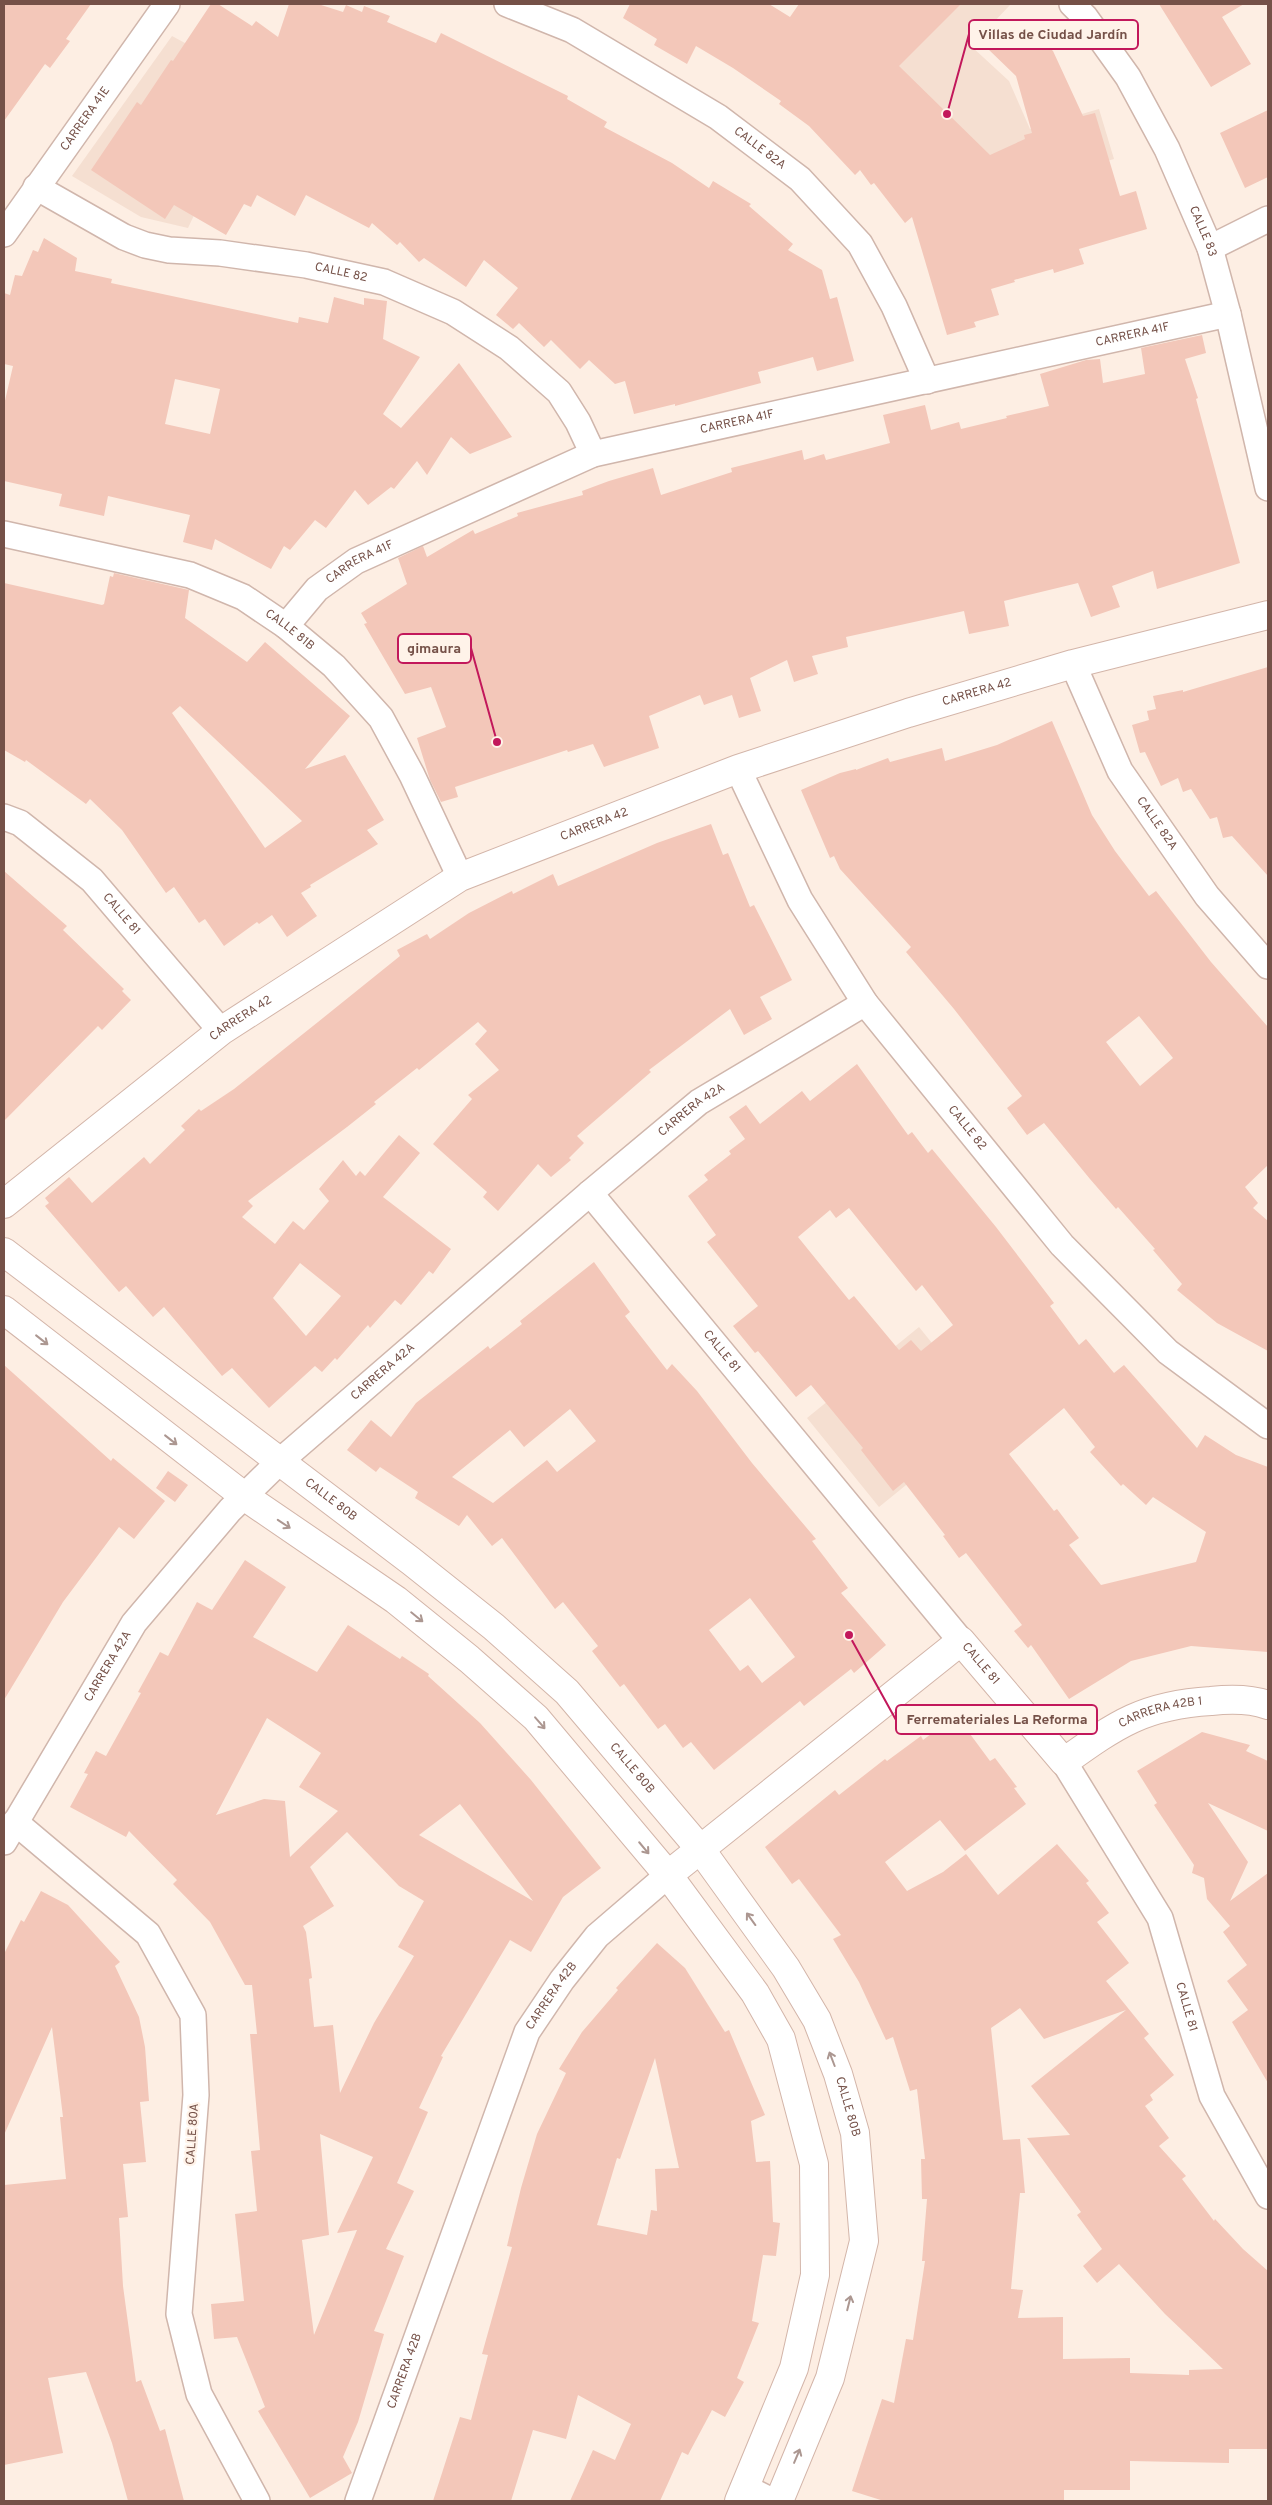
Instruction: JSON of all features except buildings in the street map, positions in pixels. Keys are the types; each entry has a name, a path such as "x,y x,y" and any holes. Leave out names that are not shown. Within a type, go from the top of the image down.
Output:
{"main road":[{"name":"CARRERA 42","path":"4,1204 221,1031 460,877 738,769 908,713 1073,664 1268,615"},
{"name":"CALLE 80B","path":"4,1252 279,1462 411,1560 494,1627 567,1692 701,1850 786,1968 817,2020 838,2074 855,2134 864,2241 830,2378 778,2501"},
{"path":"4,1310 244,1496 396,1600 536,1718 668,1876 755,1993 781,2039 814,2164 815,2275 794,2368 742,2494"},
{"name":"CALLE 81","path":"961,1641 1064,1762"},
{"name":"CARRERA 42B","path":"668,1876 961,1641"},
{"name":"CARRERA 42B 1","path":"1064,1762 1104,1733 1144,1712 1163,1706 1220,1700 1248,1701 1268,1705"}],"street":[{"name":"CARRERA 41E","path":"4,234 167,4"},
{"name":"CALLE 82A","path":"507,4 572,30 709,112 800,180 860,244 894,306 927,381"},
{"name":"CALLE 83","path":"1072,4 1085,17 1128,77 1167,149 1210,248 1228,314 1268,488"},
{"name":"CALLE 82","path":"36,187 124,237 145,245 169,250 220,253 306,265 384,282 453,312 509,348 559,392 578,422 593,454"},
{"path":"1210,248 1268,219"},
{"name":"CARRERA 41F","path":"286,626 317,589 356,561 593,454 1228,314"},
{"name":"CALLE 81B","path":"4,534 190,575 243,597 286,626 334,666 381,718 412,775 460,877"},
{"name":"CALLE 82A","path":"1073,664 1120,772 1207,896 1268,966"},
{"name":"CALLE 82","path":"738,769 800,900 865,1003 1062,1245 1168,1352 1268,1426"},
{"name":"CALLE 81","path":"4,817 20,823 92,880 221,1031"},
{"name":"CARRERA 42A","path":"9,1832 134,1624 244,1496 279,1462 590,1193 699,1102 865,1003"},
{"name":"CALLE 81","path":"590,1193 961,1641"},
{"name":"CALLE 81","path":"1064,1762 1160,1918 1212,2096 1268,2196"},
{"name":"CALLE 80A","path":"9,1832 148,1934 192,2015 196,2095 178,2314 199,2394 257,2501"},
{"name":"CARRERA 42B","path":"358,2501 527,2032 562,1980 596,1936 668,1876"},
{"path":"742,2494 772,2501"}],"shaded area":[{"path":"808,4 1011,4 971,46 1009,81 1030,129 1099,109 1114,159 1034,182 1043,211 863,38"},
{"path":"172,36 257,82 188,228 141,217 72,176"},
{"path":"919,1327 991,1416 879,1507 807,1418"}],"place":[{"name":"Villas de Ciudad Jardín","path":"947,114"},
{"name":"gimaura","path":"497,742"},
{"name":"Ferremateriales La Reforma","path":"849,1635"}]}
